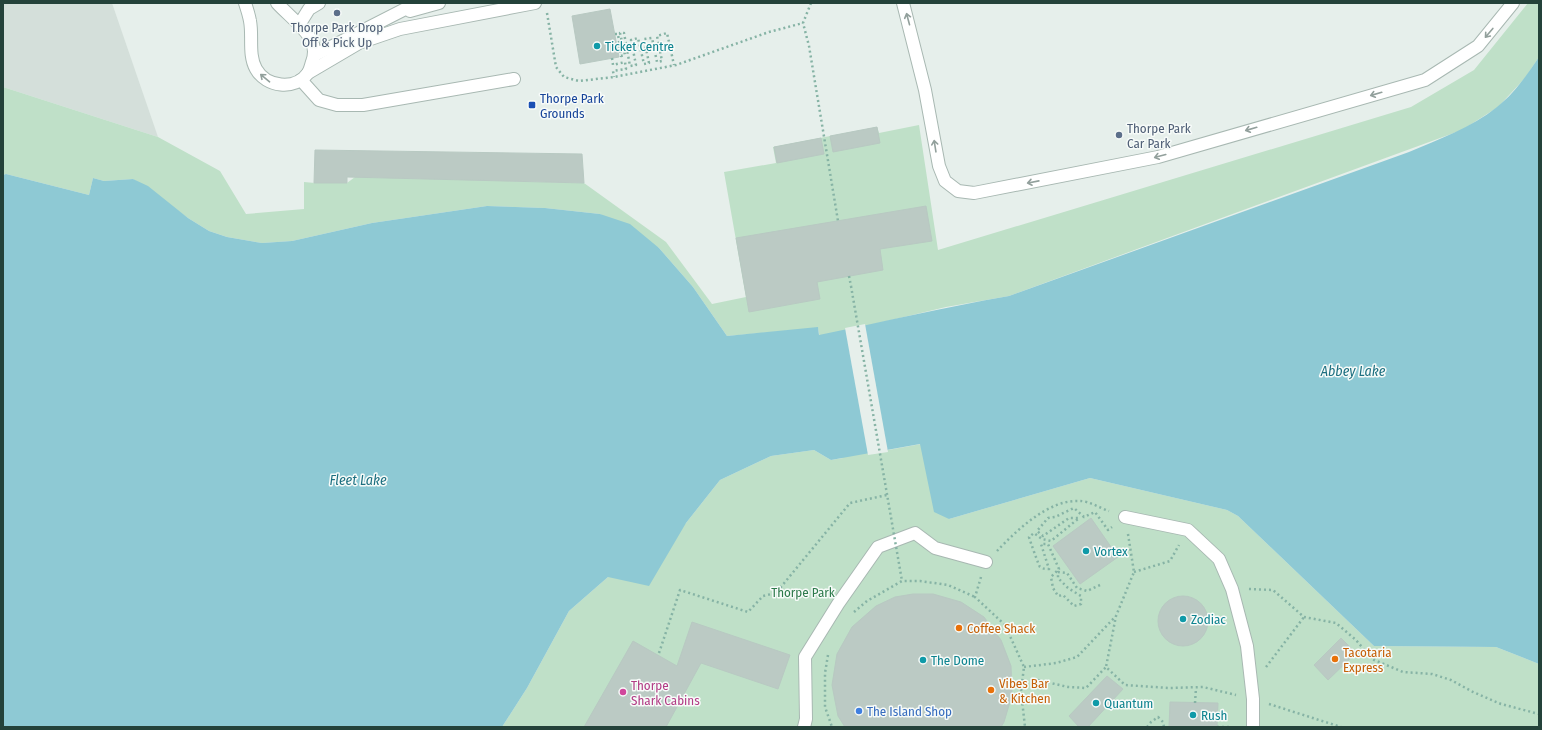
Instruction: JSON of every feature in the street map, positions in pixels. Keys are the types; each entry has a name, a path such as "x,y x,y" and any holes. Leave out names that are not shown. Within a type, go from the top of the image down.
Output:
{"street":[{"path":"245,3 250,20 253,58 256,68 262,76 276,84 291,84 359,43 400,29 429,15 494,3"},
{"path":"277,3 310,38 315,55"},
{"path":"299,26 309,9 319,3"},
{"path":"376,24 405,3"},
{"path":"304,77 315,55 417,3"},
{"path":"398,13 439,3"},
{"path":"400,29 535,3"},
{"path":"904,3 925,90 939,166 945,182 958,191 974,193 1158,158 1425,80 1478,46 1513,3"},
{"path":"304,77 319,100 337,105 363,105 514,79"},
{"path":"1125,517 1188,530 1218,559 1232,588 1247,646 1252,693 1253,727"},
{"path":"804,727 806,719 805,657 838,604 878,547 914,533 935,548 986,562"}],"path":[{"path":"811,3 803,24 809,46 838,221"},
{"path":"547,12 556,67 564,77 579,81 614,77 674,65 769,32 803,24"},
{"path":"615,34 618,34 621,56 625,55 620,34 624,33 630,66 636,65 631,40 638,38 644,64 650,63 644,39 652,38 657,62 662,61 657,36 667,33 674,65"},
{"path":"612,58 613,65 625,62 626,69 613,71 614,77"},
{"path":"849,276 902,581"},
{"path":"659,653 680,590 748,612 763,596 776,593 781,584 850,503 887,495"},
{"path":"975,597 986,562 1016,531 1055,505 1080,501 1125,517"},
{"path":"1100,584 1087,591 1077,588 1067,572 1058,572 1058,578 1068,588 1081,596 1081,604 1074,606 1062,595 1058,596 1053,588 1051,577 1058,569 1048,544 1040,544 1049,569 1038,566 1036,554 1029,537 1034,533 1042,539 1051,541 1079,518 1070,518 1043,536 1037,531 1040,526 1048,518 1055,517 1074,508 1084,517 1095,512 1108,530 1125,517"},
{"path":"1038,680 1068,687 1086,688 1106,667 1116,616 1134,572 1125,517"},
{"path":"1134,572 1170,561 1188,530"},
{"path":"849,617 867,601 902,581 948,584 975,597 1005,625 1024,667 1021,691 1025,727"},
{"path":"1232,588 1273,590 1304,617 1336,623 1356,640 1372,659 1403,672 1432,674 1451,680 1473,692 1501,704 1539,714"},
{"path":"1024,667 1056,663 1077,657 1116,616"},
{"path":"1252,693 1304,617"},
{"path":"829,651 825,673 825,707 832,727"},
{"path":"1106,667 1125,685 1203,688 1225,692 1252,693 1341,727"},
{"path":"1195,703 1196,688"},
{"path":"1147,727 1158,717 1163,722 1164,727"},
{"path":"1217,727 1232,727"}],"shaded area":[{"path":"3,3 112,3 158,137 3,87"}],"green space":[{"name":"Thorpe Park","path":"1528,3 1539,3 1539,57 1525,78 1498,107 1462,130 1009,296 946,307 866,326 888,450 921,444 949,519 1090,478 1227,510 1238,516 1374,646 1496,647 1539,664 1539,727 502,727 527,688 569,611 608,577 686,523 720,480 771,456 814,450 831,460 843,458 818,328 727,336 693,287 659,248 600,214 545,208 487,206 372,223 292,241 262,243 227,237 209,231 133,179 104,181 93,178 89,195 6,174 3,175 3,87 158,137 220,171 246,214 304,209 304,182 347,183 355,177 584,183 666,242 712,304 746,297 724,172 776,163 773,147 877,127 879,133 919,125 938,250 1411,107 1474,70"}],"water":[{"name":"Fleet Lake","path":"1539,57 1539,664 1496,647 1374,646 1238,516 1227,510 1090,478 949,519 934,512 920,444 831,460 814,450 771,456 720,480 686,523 649,586 608,577 569,611 527,688 502,727 3,727 3,175 6,174 89,195 93,178 104,181 133,179 148,186 188,218 209,231 227,237 262,243 292,241 372,223 487,206 545,208 600,214 630,224 659,248 693,287 727,336 818,327 819,335 1009,296 1409,152 1454,132 1487,114 1503,102 1515,90"}],"pier":[{"path":"865,324 888,452 868,455 845,328"}],"building":[{"name":"Ticket Centre","path":"610,9 619,57 580,64 572,16"},
{"path":"877,127 880,143 833,152 830,136"},
{"path":"821,138 824,154 777,163 774,147"},
{"path":"315,150 582,154 584,183 347,177 347,183 314,183"},
{"path":"926,206 932,241 880,249 883,270 817,282 820,299 749,312 736,238"},
{"name":"Vortex","path":"1091,518 1118,557 1080,584 1053,546"},
{"name":"The Dome","path":"913,594 933,594 961,602 984,617 1001,640 1011,666 1012,695 1004,722 1001,727 845,727 838,716 832,685 837,654 852,627 876,606 895,597"},
{"name":"Zodiac","path":"1183,596 1193,598 1201,603 1206,611 1208,621 1206,631 1201,639 1193,644 1183,646 1173,644 1165,639 1160,631 1158,621 1160,611 1165,603 1173,598"},
{"path":"692,622 790,655 778,689 701,663 666,727 584,727 633,641 677,666"},
{"name":"Tacotaria Express","path":"1341,638 1356,653 1328,680 1314,665"},
{"name":"Quantum","path":"1107,676 1123,689 1088,727 1079,727 1069,716"},
{"name":"Rush","path":"1170,702 1218,703 1217,727 1169,727"}],"place":[{"name":"Thorpe Park Drop Off & Pick Up","path":"337,13"},
{"name":"Ticket Centre","path":"597,46"},
{"name":"Thorpe Park Grounds","path":"532,105"},
{"name":"Thorpe Park Car Park","path":"1119,135"},
{"name":"Vortex","path":"1086,551"},
{"name":"Zodiac","path":"1183,619"},
{"name":"Coffee Shack","path":"959,628"},
{"name":"Tacotaria Express","path":"1335,659"},
{"name":"The Dome","path":"923,660"},
{"name":"Vibes Bar & Kitchen","path":"991,690"},
{"name":"Thorpe Shark Cabins","path":"623,692"},
{"name":"Quantum","path":"1096,703"},
{"name":"The Island Shop","path":"859,711"},
{"name":"Rush","path":"1193,715"}],"water label":[{"name":"Abbey Lake","path":"1353,371"}]}
